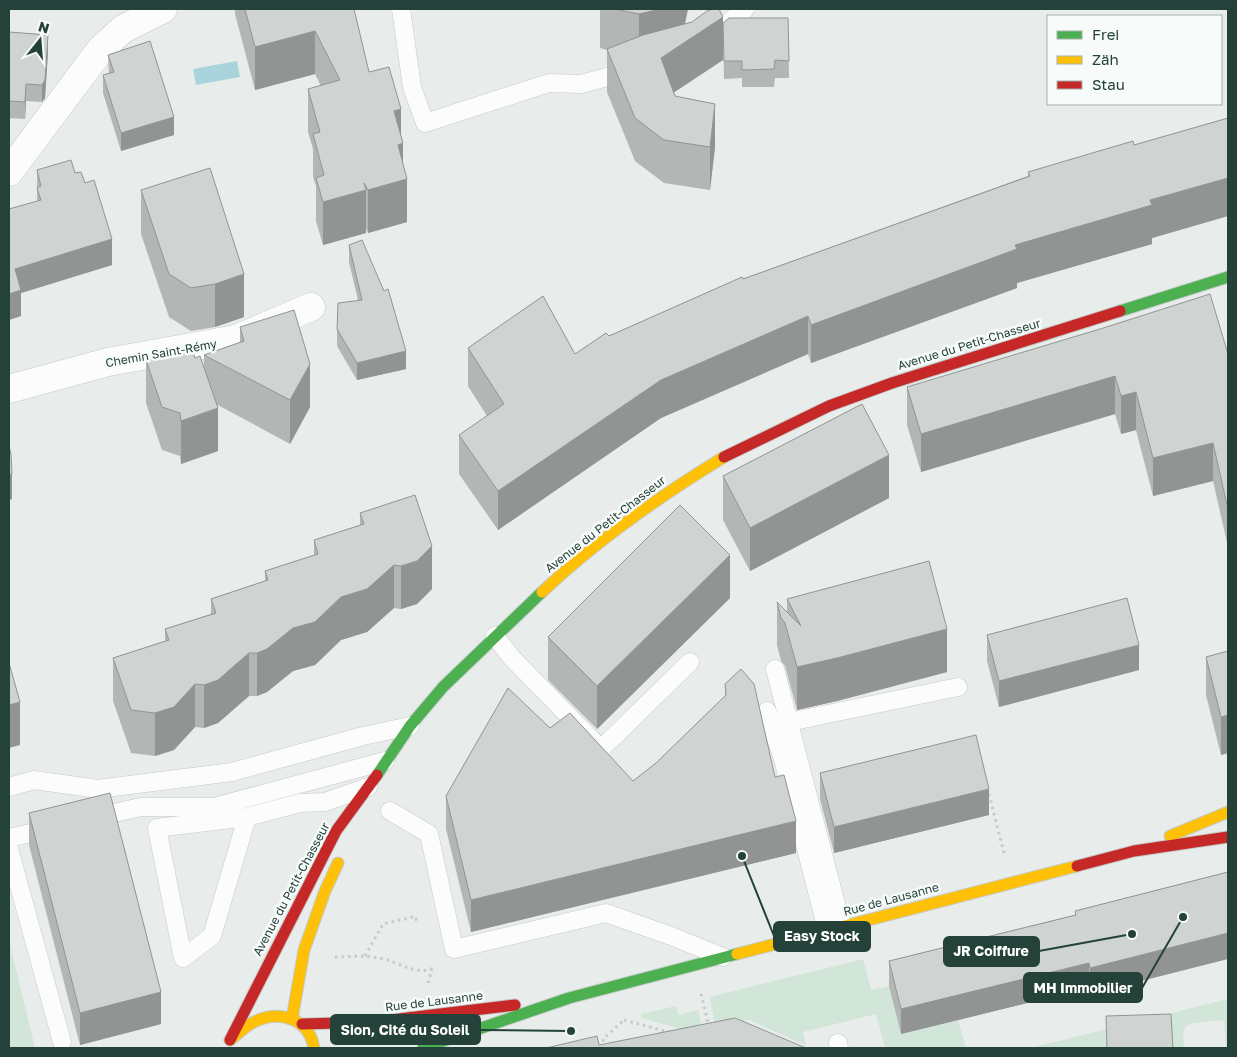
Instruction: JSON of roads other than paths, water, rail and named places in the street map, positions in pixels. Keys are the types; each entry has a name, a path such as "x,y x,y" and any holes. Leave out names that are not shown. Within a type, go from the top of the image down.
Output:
{"street":[{"path":"9,172 101,49 123,29 163,9"},
{"name":"Avenue du Petit-Chasseur","path":"226,1044 336,831 369,787 410,726 443,687 565,570 660,497 724,457 829,406 892,383 1228,277"},
{"name":"Chemin Saint-Rémy","path":"9,389 108,362 236,339 311,308"},
{"path":"356,821 369,787"},
{"name":"Rue de Lausanne","path":"1134,851 1228,812"},
{"name":"Rue de Lausanne","path":"423,1048 569,998 834,928 1134,851 1228,838"},
{"path":"314,1048 314,1041 310,1032 297,1021 304,950 325,891 342,856"},
{"name":"Rue de Lausanne","path":"226,1044 256,1021 275,1017 297,1021 374,1022 569,998"}],"lane":[{"path":"401,9 412,87 425,123 549,83 581,84 644,67"},
{"path":"703,44 745,9"},
{"path":"495,636 512,658 601,749 690,662"},
{"path":"775,669 805,781 834,928"},
{"path":"790,722 958,687"},
{"path":"767,712 834,928"},
{"path":"9,787 34,780 98,789 232,772 363,736 410,726"},
{"path":"9,838 141,807 214,807 385,761"},
{"path":"805,781 824,776"},
{"path":"247,817 212,936 183,958 157,828 247,817 300,803 325,802 369,787"},
{"path":"390,810 429,834 454,949 606,913 724,957"},
{"path":"9,849 62,1042"}],"water":[{"path":"237,61 240,77 196,85 193,69"}],"place":[{"name":"Easy Stock","path":"742,856"},
{"name":"MH Immobilier","path":"1183,917"},
{"name":"JR Coiffure","path":"1132,934"},
{"name":"Sion, Cité du Soleil","path":"571,1031"}]}
